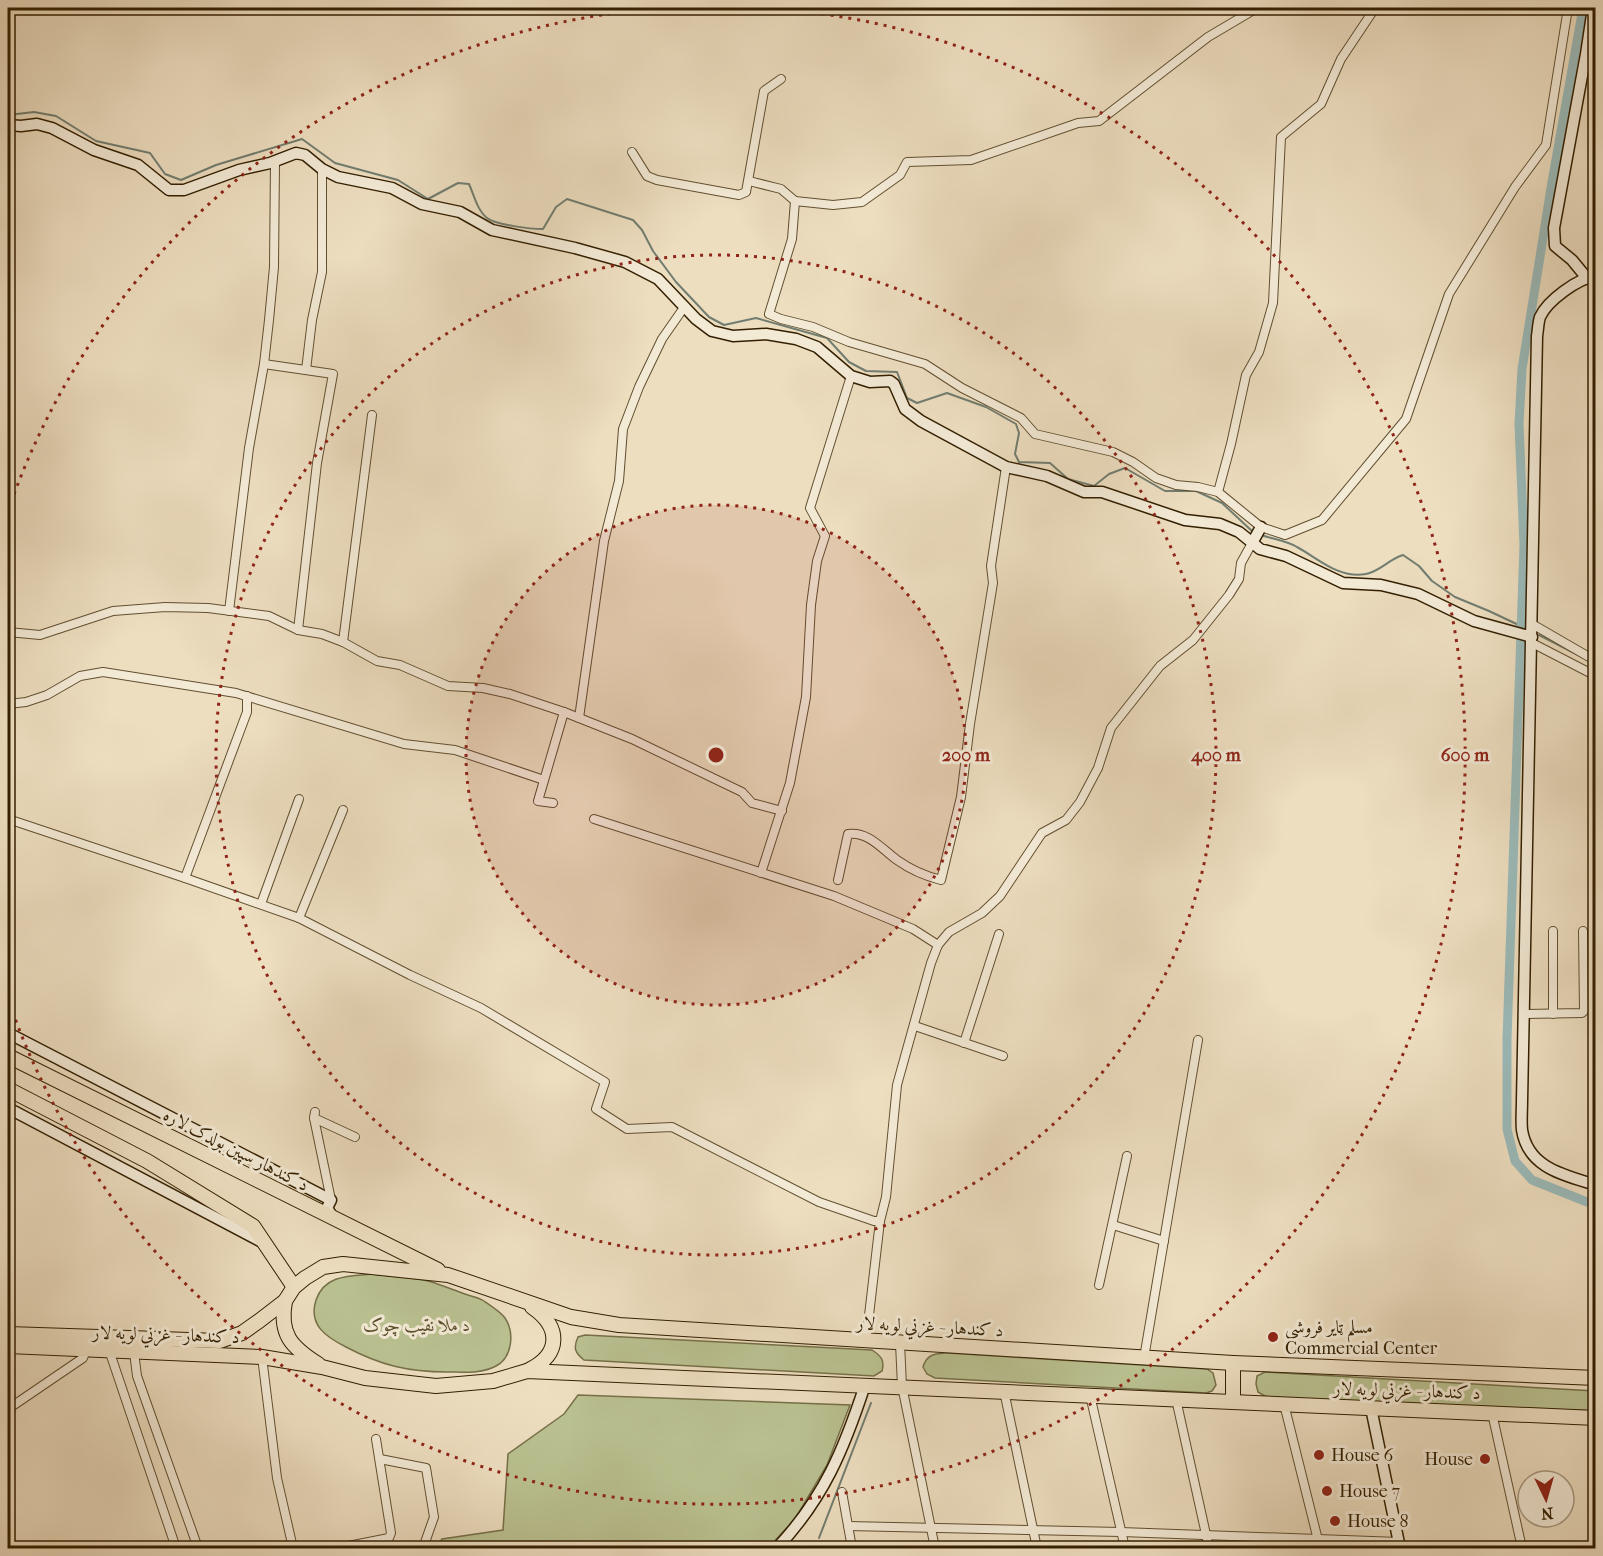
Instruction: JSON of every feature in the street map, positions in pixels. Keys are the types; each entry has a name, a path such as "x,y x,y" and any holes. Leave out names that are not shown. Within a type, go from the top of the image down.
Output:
{"highway":[{"name":"د کندهار سپین بولدک لاره","path":"8,1056 448,1275"},
{"path":"8,1089 147,1161 253,1226 294,1287"},
{"name":"د کندهار - غزني لويه لار","path":"8,1334 220,1341 242,1332 285,1301 294,1287 304,1278 323,1267 343,1264 448,1275 571,1317 619,1325 1233,1363 1596,1378"},
{"name":"د کندهار - غزني لويه لار","path":"285,1301 282,1318 287,1336 301,1353 322,1366"},
{"path":"524,1301 540,1312 550,1325 554,1337 552,1351 542,1363 527,1371"},
{"name":"د کندهار - غزني لويه لار","path":"8,1346 262,1357 322,1366 365,1378 436,1386 493,1381 527,1371 902,1386 1596,1419"},
{"path":"1233,1363 1233,1402"}],"street":[{"path":"749,181 781,189 795,201 833,205 862,202 900,175 907,162 971,160 1078,123 1099,121 1208,37 1257,8"},
{"path":"1218,492 1246,375 1259,352 1273,303 1281,137 1322,104 1341,59 1375,8"},
{"path":"8,125 37,124 52,128 94,150 138,165 169,190 184,190 238,170 296,153 305,155 322,169 338,177 392,188 422,204 460,212 492,230 575,248 625,262 658,279 696,319 712,331 733,336 766,334 796,339 817,347 851,376 870,382 890,381 894,384 905,409 921,421 1006,467 1047,476 1084,492 1102,492 1185,520 1220,524 1239,532 1256,535 1285,535 1322,520 1406,419 1449,294 1515,187 1546,145 1568,8"},
{"path":"1593,8 1554,228 1555,246 1591,277 1562,292 1540,317 1537,336 1522,1131 1532,1155 1550,1170 1596,1185"},
{"path":"632,152 648,176 657,180 739,195 747,192 764,91 781,79"},
{"path":"229,610 249,449 264,364 274,267 275,161"},
{"path":"306,370 312,320 322,272 322,169"},
{"path":"795,201 792,239 769,314 813,327 849,342 925,364 962,388 1020,418 1035,434 1113,452 1156,478 1176,485 1218,492 1256,535 1260,549 1286,556 1343,583 1381,585 1418,594 1474,621 1511,631 1532,640 1596,676"},
{"path":"579,718 604,542 618,481 623,429 639,387 662,339 685,306"},
{"path":"264,364 333,374 316,463 298,630"},
{"path":"761,873 790,783 806,697 811,605 817,561 825,536 810,508 851,376"},
{"path":"343,642 372,415"},
{"path":"838,880 848,834 856,833 871,839 898,861 922,875 941,880 961,797 970,724 993,583 991,566 1006,467"},
{"path":"866,1341 880,1221 886,1197 897,1085 938,945 949,932 981,913 1000,896 1042,833 1066,820 1080,802 1098,768 1111,728 1160,666 1193,640 1229,595 1239,579 1241,563 1256,535"},
{"path":"8,632 40,635 113,611 165,607 208,608 269,616 298,630 322,634 343,642 376,661 400,665 448,686 483,688 501,692 564,712 632,740 742,792 752,803 782,811"},
{"path":"1532,624 1596,661"},
{"path":"8,640 9,704 47,695 81,676 103,672 247,696 404,744 454,750 543,780"},
{"path":"185,878 247,712 247,696"},
{"path":"553,804 538,801 564,712"},
{"path":"261,904 299,799"},
{"path":"299,918 343,810"},
{"path":"8,819 299,918 410,975 481,1008 605,1082 596,1109 627,1129 672,1127 819,1202 880,1221"},
{"path":"594,819 834,896 913,928 938,945"},
{"path":"1553,931 1553,1014"},
{"path":"1525,1014 1582,1013 1584,1011 1583,931"},
{"path":"964,1043 999,934"},
{"path":"915,1026 1003,1056"},
{"path":"8,1033 331,1200"},
{"path":"1144,1358 1198,1040"},
{"path":"8,1108 264,1243"},
{"path":"334,1219 327,1208 331,1200 315,1115 355,1137"},
{"path":"1099,1286 1127,1156"},
{"path":"1113,1225 1164,1241"},
{"path":"109,1336 109,1351 176,1548"},
{"path":"900,1342 902,1386 935,1548"},
{"path":"8,1409 83,1358 86,1350"},
{"path":"134,1352 137,1376 198,1548"},
{"path":"262,1357 277,1478 294,1548"},
{"path":"777,1548 800,1524 826,1483 848,1438 865,1385"},
{"path":"1004,1391 1037,1548"},
{"path":"1090,1395 1125,1548"},
{"path":"1176,1399 1209,1548"},
{"path":"1284,1404 1319,1544"},
{"path":"848,1526 1121,1532 1205,1535 1319,1544 1400,1545 1371,1408"},
{"path":"1492,1413 1522,1548"},
{"path":"338,1548 383,1545 391,1533 376,1439"},
{"path":"380,1460 426,1468 434,1517 423,1548"},
{"path":"842,1492 852,1548"}],"green space":[{"name":"د ملا نقيب چوک","path":"373,1274 428,1281 484,1301 501,1313 508,1324 511,1338 506,1357 490,1369 478,1371 420,1371 383,1363 332,1339 320,1329 314,1316 320,1291 332,1281 340,1278"},
{"path":"585,1335 872,1350 882,1359 883,1367 882,1371 874,1376 584,1360 575,1347 578,1337"},
{"path":"935,1354 1207,1369 1213,1373 1216,1385 1212,1391 1206,1393 935,1378 927,1374 923,1367 927,1359"},
{"path":"1265,1372 1595,1391 1595,1411 1268,1398 1258,1392 1256,1384 1257,1376"},
{"path":"578,1395 850,1405 827,1465 795,1519 768,1548 436,1548 442,1539 503,1530 508,1454 564,1414"}],"waterway":[{"path":"1583,8 1522,369 1519,424 1524,545 1507,1039 1507,1129 1515,1161 1532,1180 1587,1202 1596,1203"},
{"path":"8,115 34,112 56,116 96,141 150,153 165,174 181,180 216,165 302,139 335,163 398,180 428,199 458,183 469,184 478,207 484,215 506,225 543,229 556,207 567,199 633,220 676,282 709,317 724,325 756,318 827,338 849,362 866,371 897,372 907,398 917,403 947,393 986,407 1016,424 1019,433 1015,454 1019,462 1050,463 1068,479 1094,486 1109,474 1125,468 1165,491 1196,491 1222,503 1253,532"},
{"path":"1261,535 1293,545 1330,567 1347,574 1366,574 1403,555 1419,566 1432,581 1455,597 1525,628"},
{"path":"1539,635 1582,657"},
{"path":"819,1538 871,1403"}],"place":[{"name":"مسلم ټایر فروشي Commercial Center","path":"1273,1337"},
{"name":"House 6","path":"1319,1455"},
{"name":"House","path":"1485,1459"},
{"name":"House 7","path":"1327,1491"},
{"name":"House 8","path":"1335,1521"}]}
